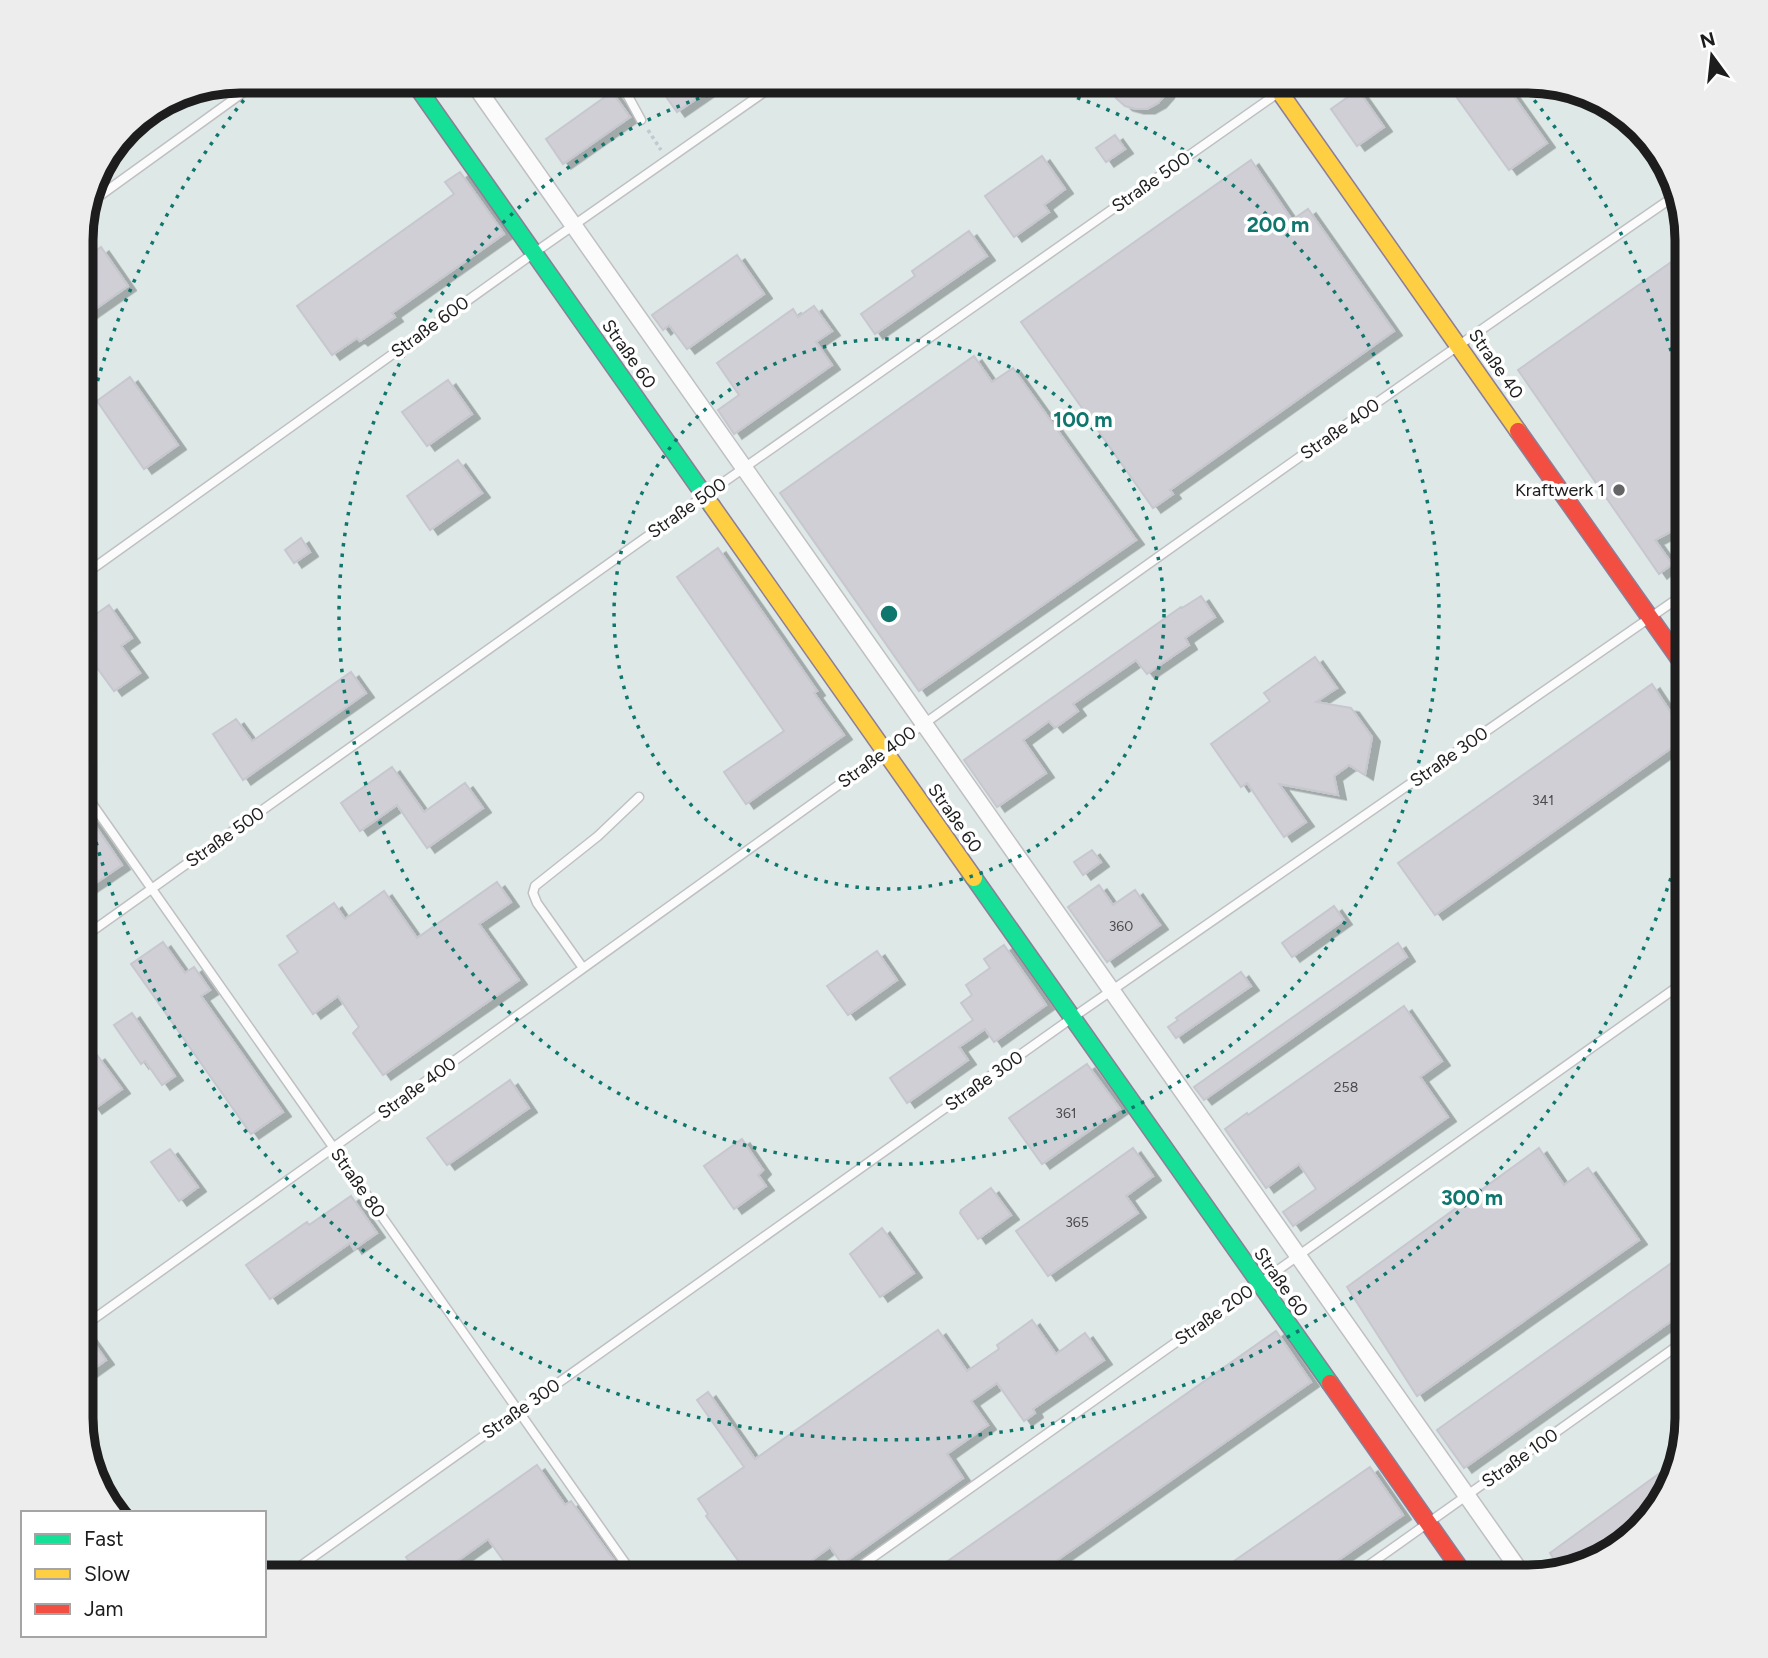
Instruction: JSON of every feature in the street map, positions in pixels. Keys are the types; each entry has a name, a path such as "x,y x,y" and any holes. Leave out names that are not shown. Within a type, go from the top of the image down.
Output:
{"street":[{"name":"Straße 60","path":"421,93 1457,1565"},
{"path":"481,93 1516,1565"},
{"name":"Straße 40","path":"1281,93 1675,653"}],"lane":[{"path":"100,195 242,93"},
{"path":"626,93 641,120"},
{"name":"Straße 600","path":"93,568 763,93"},
{"name":"Straße 500","path":"93,931 1266,93"},
{"name":"Straße 400","path":"93,1319 885,751 1458,345 1669,200"},
{"name":"Straße 300","path":"302,1565 1072,1018 1675,600"},
{"path":"583,968 537,903 533,893 535,886 598,836 639,797"},
{"name":"Straße 80","path":"93,806 627,1565"},
{"name":"Straße 200","path":"862,1565 1675,988"},
{"name":"Straße 100","path":"1369,1565 1675,1348"}],"path":[{"path":"641,120 667,159"}],"shaded area":[{"path":"230,93 1538,93 1566,98 1593,108 1618,123 1632,136 1645,150 1660,175 1670,202 1675,230 1675,1418 1674,1437 1664,1474 1645,1508 1632,1522 1618,1535 1584,1554 1547,1564 1528,1565 266,1565 266,1511 126,1511 104,1474 93,1428 93,230 104,184 123,150 158,118 184,104"}],"building":[{"path":"611,93 630,117 563,164 546,139"},
{"path":"664,93 705,93 677,112"},
{"path":"1113,93 1166,93 1158,103 1147,109 1125,106"},
{"path":"1354,93 1360,93 1384,127 1357,146 1331,109"},
{"path":"1454,93 1512,93 1547,143 1509,170"},
{"path":"1115,135 1125,149 1106,162 1096,148"},
{"path":"1042,156 1065,189 1044,205 1049,212 1014,237 985,196"},
{"path":"1251,160 1292,220 1308,209 1394,331 1170,490 1173,494 1153,508 1021,322"},
{"path":"460,172 504,234 392,313 395,317 360,341 357,338 332,355 297,306 454,194 445,182"},
{"path":"969,231 987,256 875,334 861,314 915,276 912,271"},
{"path":"101,247 128,286 93,311 93,253"},
{"path":"737,255 764,294 687,349 669,325 663,330 652,315"},
{"path":"1675,259 1675,529 1655,540 1672,564 1659,574 1518,370"},
{"path":"814,306 832,331 816,342 832,365 734,434 718,410 739,395 717,363 793,309 798,317"},
{"path":"974,356 992,382 1013,368 1136,540 919,691 780,493"},
{"path":"130,377 178,445 144,469 97,401"},
{"path":"448,380 472,414 427,446 402,412"},
{"path":"458,460 482,493 430,530 407,496"},
{"path":"301,538 310,552 294,563 285,550"},
{"path":"718,548 817,691 814,693 844,735 746,804 724,772 784,731 677,577"},
{"path":"1201,596 1215,617 1185,638 1189,645 1147,674 1136,660 1073,704 1078,711 1055,728 1049,721 1023,740 1046,773 997,807 964,760 1181,607"},
{"path":"109,605 132,638 121,646 140,673 114,691 93,662 93,616"},
{"path":"1315,657 1337,688 1316,702 1351,708 1372,737 1365,775 1349,765 1334,776 1338,795 1279,784 1306,822 1284,837 1247,783 1241,787 1211,744 1270,701 1264,693"},
{"path":"351,672 366,693 243,780 213,734 236,719 252,741"},
{"path":"1652,684 1675,719 1675,745 1435,915 1398,863"},
{"path":"392,767 424,812 465,783 483,808 427,848 397,805 360,831 341,803"},
{"path":"93,822 122,865 93,885"},
{"path":"1092,850 1101,862 1083,875 1074,862"},
{"path":"497,882 511,902 479,924 519,980 383,1075 353,1033 359,1027 338,996 313,1014 279,965 298,952 287,936 334,903 345,919 384,891 417,938"},
{"path":"1099,885 1113,905 1135,890 1160,925 1107,962 1068,907"},
{"path":"1334,906 1344,920 1292,957 1282,943"},
{"path":"163,942 185,973 194,967 210,990 201,996 283,1112 251,1134 131,964"},
{"path":"1398,943 1407,957 1204,1100 1194,1087"},
{"path":"1004,945 1046,1005 994,1042 985,1029 959,1047 968,1060 907,1103 890,1078 973,1020 961,1003 972,995 966,985 990,968 984,959"},
{"path":"877,951 897,980 848,1015 827,986"},
{"path":"1241,972 1251,986 1176,1038 1168,1027 1178,1020 1176,1018"},
{"path":"1404,1006 1442,1061 1420,1077 1448,1117 1293,1226 1283,1212 1316,1189 1299,1164 1266,1188 1225,1129"},
{"path":"132,1013 175,1076 162,1085 145,1061 141,1064 114,1025"},
{"path":"97,1055 122,1089 94,1109 93,1108 93,1058"},
{"path":"1087,1064 1120,1109 1042,1164 1009,1118"},
{"path":"510,1080 529,1108 447,1165 427,1138"},
{"path":"742,1139 763,1170 758,1175 766,1186 734,1209 704,1166"},
{"path":"1133,1148 1153,1176 1126,1196 1138,1213 1048,1276 1016,1231"},
{"path":"1539,1148 1564,1185 1588,1168 1639,1240 1417,1396 1347,1287"},
{"path":"170,1149 198,1187 179,1201 151,1162"},
{"path":"991,1188 1011,1215 978,1239 960,1213"},
{"path":"351,1196 377,1233 354,1249 350,1243 270,1299 246,1265 307,1222 309,1225"},
{"path":"882,1228 914,1273 880,1297 850,1254"},
{"path":"1675,1261 1675,1319 1464,1468 1437,1430"},
{"path":"1032,1320 1056,1354 1085,1333 1104,1360 1033,1409 1035,1413 1024,1421 997,1383 971,1401 988,1425 947,1454 963,1478 842,1564 830,1547 805,1565 741,1565 706,1516 708,1514 698,1499 744,1467 697,1400 708,1392 755,1459 938,1330 967,1371 999,1349 997,1345"},
{"path":"1276,1331 1311,1382 1050,1565 942,1565"},
{"path":"93,1342 106,1360 93,1369"},
{"path":"537,1465 565,1505 571,1501 617,1565 506,1565 488,1539 452,1565 412,1565 406,1557"},
{"path":"1370,1467 1403,1515 1331,1565 1228,1565"},
{"path":"1666,1469 1645,1508 1618,1535 1593,1550 1566,1560 1556,1562 1550,1553"}],"traffic: fast":[{"path":"421,93 712,506"},
{"path":"974,878 1330,1383"}],"traffic: slow":[{"path":"1280,93 1518,431"},
{"path":"712,506 974,878"}],"traffic: jam":[{"path":"1518,431 1675,653"},
{"path":"1330,1383 1458,1565"}],"place":[{"name":"Kraftwerk 1","path":"1619,490"}]}
